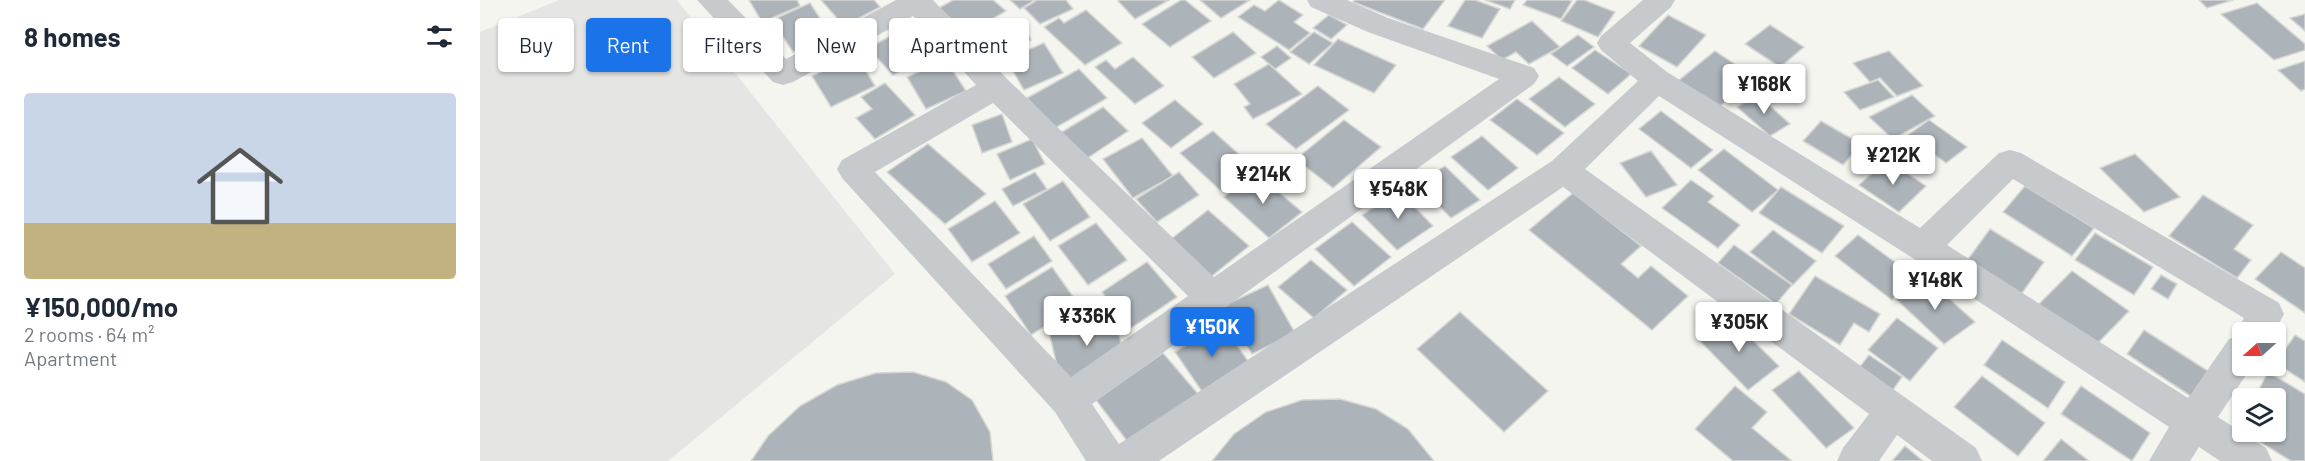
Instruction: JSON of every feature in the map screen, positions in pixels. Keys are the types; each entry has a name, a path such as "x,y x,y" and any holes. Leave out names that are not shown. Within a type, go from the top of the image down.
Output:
{"street":[{"path":"711,0 783,74 917,1 996,87 1213,298"},
{"path":"1068,400 1524,76 1378,25 1321,0"},
{"path":"1652,2 1611,43 1657,80 1923,247 2253,461"},
{"path":"1127,461 1563,170 1657,80"},
{"path":"996,87 853,169 1068,400 1108,461"},
{"path":"1923,247 2010,162 2267,314 2262,322"},
{"path":"1563,170 1963,461"},
{"path":"2168,461 2232,365"},
{"path":"1856,461 1893,411"}],"shaded area":[{"path":"559,0 677,0 691,18 683,18 683,72 734,72 895,274 668,461 480,461 480,32 498,25 498,72 574,72 574,18 515,18"}],"building":[{"path":"749,0 797,0 800,6 772,18 760,18"},
{"path":"821,0 874,0 880,7 859,18 837,18"},
{"path":"953,0 993,0 1006,11 994,18 950,18 939,8"},
{"path":"1010,0 1035,0 1020,9"},
{"path":"1037,0 1066,0 1073,9 1040,24 1024,8"},
{"path":"1119,0 1169,0 1135,19 1118,1"},
{"path":"1181,0 1185,0 1211,21 1170,47 1142,24"},
{"path":"1200,0 1250,0 1221,18"},
{"path":"1279,0 1303,15 1294,22 1310,33 1289,50 1238,17 1254,5 1265,11"},
{"path":"1355,0 1445,0 1423,29 1353,2"},
{"path":"1465,0 1475,0 1500,9 1482,38 1448,26"},
{"path":"1485,0 1515,0 1510,9"},
{"path":"1527,0 1572,1 1561,19 1523,5"},
{"path":"1577,0 1584,0 1615,12 1598,37 1561,21"},
{"path":"2199,0 2233,0 2207,8"},
{"path":"810,3 820,18 795,18 795,51 793,52 783,37 783,18 776,18"},
{"path":"2257,3 2305,44 2305,50 2274,60 2221,14"},
{"path":"1086,10 1122,43 1085,65 1044,27 1059,18 1064,23"},
{"path":"2305,14 2305,31 2290,18"},
{"path":"1329,15 1347,25 1331,39 1313,28"},
{"path":"1668,15 1706,35 1677,67 1639,46"},
{"path":"1532,21 1560,47 1529,64 1516,52 1502,60 1487,46"},
{"path":"1770,25 1804,47 1780,67 1745,44"},
{"path":"1233,32 1256,53 1214,78 1192,57"},
{"path":"1314,32 1333,43 1309,64 1290,52"},
{"path":"1578,35 1594,47 1567,66 1551,54"},
{"path":"889,37 889,71 877,58 877,43"},
{"path":"1338,39 1396,65 1374,93 1314,65"},
{"path":"1044,43 1063,73 1024,90 1014,72 1029,72 1029,49"},
{"path":"1277,46 1291,58 1275,69 1261,57"},
{"path":"1595,50 1631,74 1608,94 1572,68"},
{"path":"1715,51 1754,77 1718,108 1678,81"},
{"path":"1889,51 1923,86 1897,96 1880,78 1870,82 1853,63"},
{"path":"1133,57 1164,86 1135,104 1095,67 1106,60 1115,69"},
{"path":"2305,61 2305,89 2301,91 2278,70"},
{"path":"1269,64 1302,94 1253,119 1244,107 1250,104 1234,84"},
{"path":"1079,69 1107,98 1055,128 1027,98"},
{"path":"821,72 867,72 875,86 831,107 812,76"},
{"path":"918,72 954,72 966,91 926,109 907,77"},
{"path":"1559,77 1595,104 1565,127 1529,99"},
{"path":"1878,80 1894,97 1860,110 1844,92"},
{"path":"885,83 915,115 875,139 856,118 872,109 861,97"},
{"path":"1318,86 1349,110 1296,149 1266,124"},
{"path":"1758,95 1790,124 1770,136 1737,107"},
{"path":"1912,95 1935,116 1893,139 1869,117"},
{"path":"1517,99 1564,133 1537,155 1490,120"},
{"path":"1175,100 1203,124 1171,148 1142,123"},
{"path":"1103,107 1128,131 1083,161 1057,135"},
{"path":"1661,111 1713,150 1691,168 1639,129"},
{"path":"1002,114 1012,142 982,153 972,125"},
{"path":"1344,120 1381,147 1333,188 1296,159"},
{"path":"1929,120 1967,147 1946,163 1930,151 1922,156 1901,140"},
{"path":"1821,121 1861,144 1843,165 1803,141"},
{"path":"1213,131 1253,167 1220,190 1180,153"},
{"path":"1482,136 1518,168 1488,190 1451,157"},
{"path":"1142,138 1173,176 1133,198 1103,159"},
{"path":"1032,139 1045,164 1010,180 997,154"},
{"path":"928,144 986,194 945,224 887,172"},
{"path":"1724,149 1778,190 1752,212 1698,170"},
{"path":"1651,151 1677,185 1646,197 1620,163"},
{"path":"2135,154 2180,197 2144,212 2100,168"},
{"path":"1887,160 1926,186 1899,212 1859,185"},
{"path":"1445,166 1480,200 1451,218 1418,184"},
{"path":"1035,172 1047,189 1013,206 1002,189"},
{"path":"1179,172 1199,195 1157,222 1136,199"},
{"path":"1256,173 1302,212 1269,238 1224,197"},
{"path":"1691,180 1714,196 1708,202 1740,225 1718,248 1662,208"},
{"path":"1063,181 1090,217 1050,241 1023,204"},
{"path":"2025,186 2094,228 2072,256 2003,212"},
{"path":"1781,187 1844,226 1822,253 1759,213"},
{"path":"1399,191 1433,226 1397,250 1362,215"},
{"path":"1573,193 1641,246 1621,264 1638,278 1651,266 1688,296 1652,330 1529,230"},
{"path":"2203,195 2253,225 2234,249 2251,260 2237,278 2169,236"},
{"path":"995,201 1020,233 972,262 948,229"},
{"path":"1208,210 1249,246 1202,284 1161,247"},
{"path":"1352,222 1391,257 1354,286 1315,249"},
{"path":"1096,223 1127,260 1088,285 1058,246"},
{"path":"1990,229 2044,262 2020,296 1966,262"},
{"path":"1773,230 1816,261 1793,285 1750,252"},
{"path":"2095,233 2153,267 2134,295 2075,260"},
{"path":"1858,235 1915,277 1892,300 1835,256"},
{"path":"1034,236 1052,261 1006,289 988,264"},
{"path":"1734,245 1792,285 1776,304 1718,263"},
{"path":"2281,252 2305,268 2305,313 2255,279"},
{"path":"1311,260 1347,290 1314,318 1278,287"},
{"path":"1147,262 1177,297 1131,328 1102,292"},
{"path":"1052,267 1079,305 1031,335 1005,296"},
{"path":"2072,271 2129,311 2092,349 2036,307"},
{"path":"2161,275 2177,284 2168,299 2151,289"},
{"path":"1815,276 1880,314 1869,332 1854,323 1840,345 1789,314"},
{"path":"1926,278 1975,322 1944,344 1896,299"},
{"path":"1268,285 1295,333 1252,354 1225,305"},
{"path":"1112,310 1126,361 1061,383 1049,332"},
{"path":"1460,312 1548,391 1504,432 1417,349"},
{"path":"1729,317 1779,366 1748,390 1699,340"},
{"path":"1897,318 1938,348 1910,381 1868,350"},
{"path":"1222,324 1250,364 1203,393 1175,352"},
{"path":"2144,330 2211,373 2195,399 2127,354"},
{"path":"2295,335 2305,341 2305,382 2286,370 2286,348"},
{"path":"2002,340 2065,382 2048,408 1984,365"},
{"path":"1163,353 1198,394 1130,445 1096,400"},
{"path":"1869,355 1902,377 1888,397 1855,373"},
{"path":"1799,371 1854,428 1826,448 1772,390"},
{"path":"913,372 946,382 972,400 990,432 993,461 751,461 768,436 800,406 837,385 876,373"},
{"path":"1982,376 2045,423 2018,456 1954,407"},
{"path":"2266,376 2275,376 2305,394 2305,461 2291,461 2260,442 2286,442 2286,388 2260,388"},
{"path":"1735,386 1767,412 1752,428 1792,461 1733,461 1695,429"},
{"path":"2081,386 2150,433 2132,461 2061,414"},
{"path":"1340,399 1376,409 1408,429 1434,461 1212,461 1234,434 1266,412 1302,400"},
{"path":"2061,439 2089,461 2043,461"},
{"path":"1905,446 1923,461 1892,461"}]}
